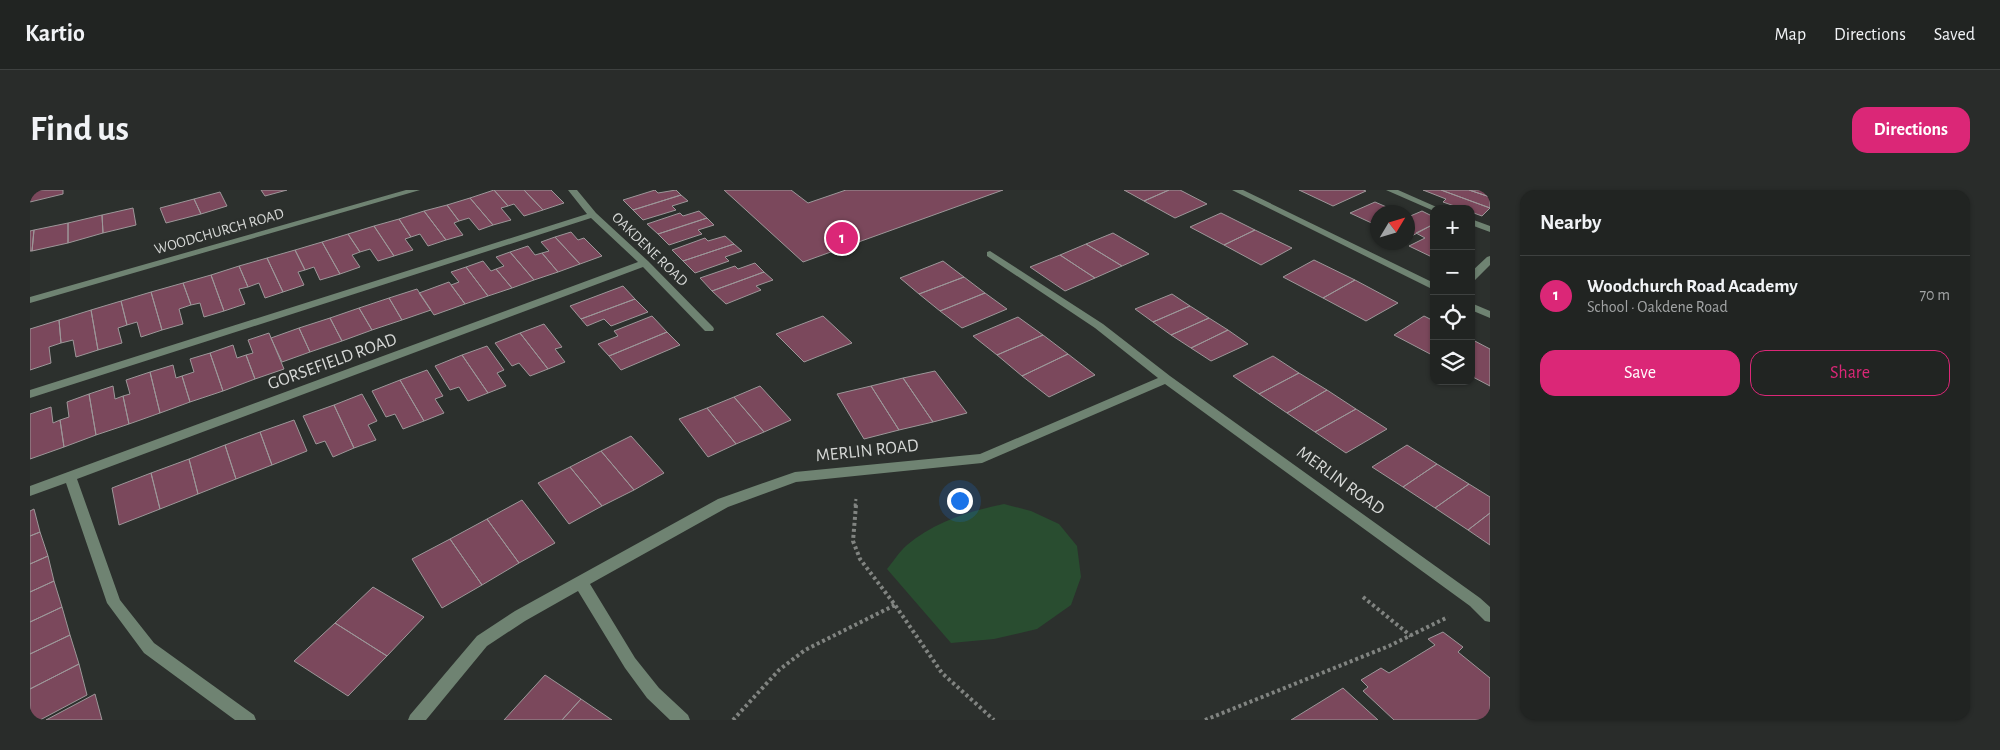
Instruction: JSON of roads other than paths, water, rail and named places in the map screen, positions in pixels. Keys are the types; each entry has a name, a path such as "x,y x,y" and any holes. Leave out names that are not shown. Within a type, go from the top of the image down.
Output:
{"street":[{"name":"OAKDENE ROAD","path":"572,190 593,215 709,328"},
{"path":"1236,190 1430,286"},
{"path":"1390,190 1430,206"},
{"name":"WOODCHURCH ROAD","path":"30,300 410,191"},
{"path":"30,394 593,215"},
{"path":"1475,223 1490,229"},
{"name":"MERLIN ROAD","path":"990,254 1099,326 1166,379 1475,602 1490,616"},
{"path":"1475,274 1490,259"},
{"name":"GORSEFIELD ROAD","path":"30,491 645,264"},
{"path":"1475,308 1490,315"},
{"name":"MERLIN ROAD","path":"416,720 482,641 520,616 723,503 795,477 982,458 1166,379"},
{"path":"70,476 114,603 149,648 248,720"},
{"path":"581,583 630,663 653,693 682,720"}],"place":[{"name":"Woodchurch Road Academy","path":"842,238"}]}
